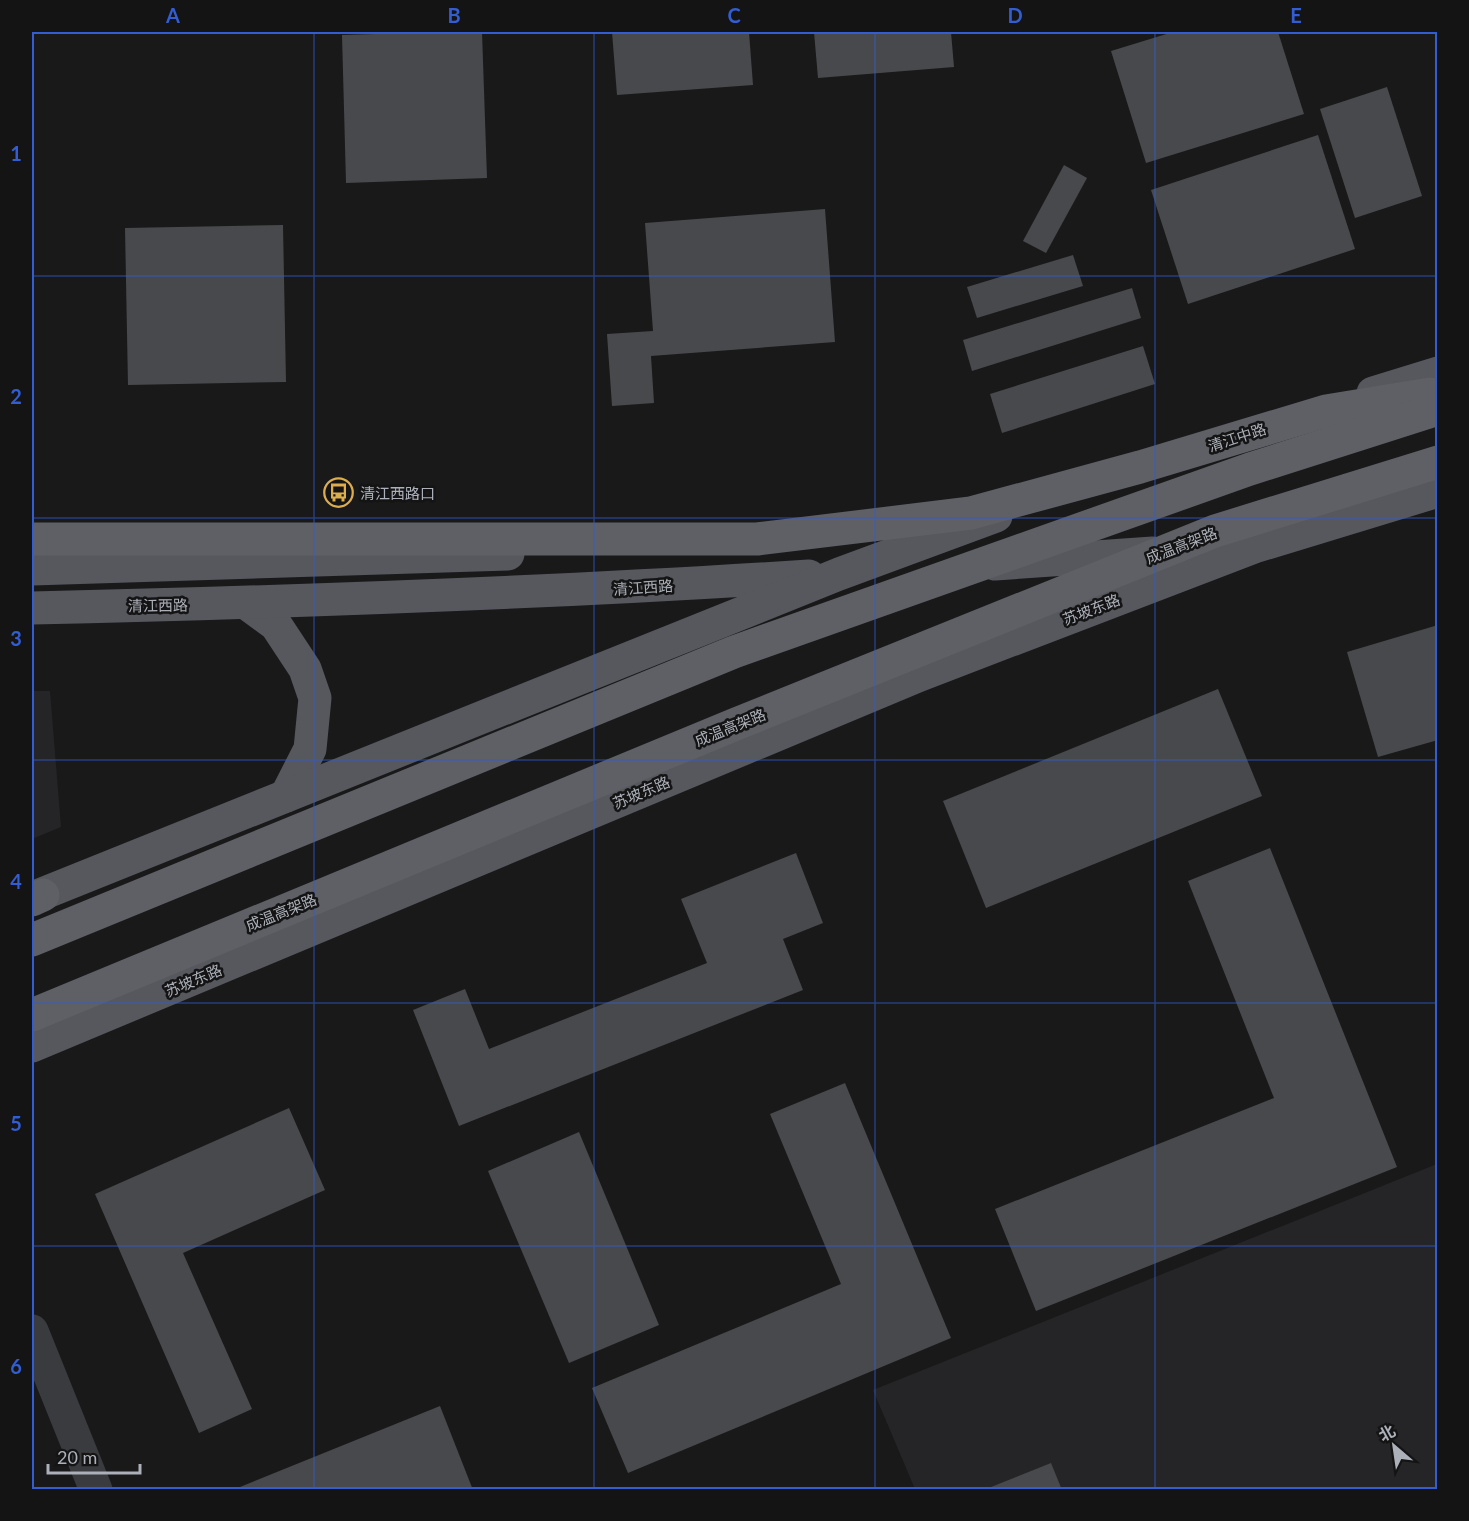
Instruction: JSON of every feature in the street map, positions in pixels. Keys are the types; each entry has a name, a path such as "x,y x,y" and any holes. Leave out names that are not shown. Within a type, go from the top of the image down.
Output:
{"highway":[{"path":"32,539 757,538 971,513 1140,467 1326,411 1437,393"},
{"path":"32,940 734,652 1250,469 1437,409"},
{"name":"成温高架路","path":"32,1015 747,720 1215,531 1437,462"}],"main road":[{"name":"清江中路","path":"1037,500 1437,373"},
{"path":"1254,547 1437,490"},
{"path":"32,569 729,547 830,536 1037,500"},
{"path":"35,897 839,574 1037,500"},
{"name":"清江西路","path":"32,608 246,603 612,589 1254,547"},
{"name":"苏坡东路","path":"32,1046 920,675 1254,547"},
{"path":"246,603 276,625 305,669 315,698 310,749 286,796"}],"street":[{"path":"32,1331 96,1490"}],"shaded area":[{"path":"32,691 50,691 61,827 32,839"},
{"path":"1437,1164 1437,1489 915,1489 873,1390"}],"building":[{"path":"482,32 487,178 346,183 342,35"},
{"path":"612,32 749,32 753,85 617,95"},
{"path":"814,32 951,32 954,67 818,78"},
{"path":"1173,32 1278,32 1304,114 1146,163 1111,51"},
{"path":"1387,87 1422,196 1355,218 1320,109"},
{"path":"1318,135 1355,249 1188,304 1151,190"},
{"path":"1064,165 1087,178 1046,253 1023,241"},
{"path":"825,209 835,342 651,356 654,403 612,406 607,334 653,331 645,223"},
{"path":"283,225 286,382 128,385 125,228"},
{"path":"1073,255 1083,286 977,318 967,287"},
{"path":"1132,288 1141,318 972,371 963,340"},
{"path":"1143,346 1155,384 1002,433 990,394"},
{"path":"1438,625 1438,740 1378,757 1347,652"},
{"path":"1218,689 1262,796 986,908 943,801"},
{"path":"1270,848 1397,1167 1036,1311 995,1209 1274,1098 1188,881"},
{"path":"796,853 823,923 783,939 803,990 459,1126 413,1010 465,989 489,1049 707,963 681,899"},
{"path":"845,1083 951,1338 628,1473 592,1388 841,1284 770,1114"},
{"path":"289,1108 325,1190 183,1253 252,1409 199,1433 95,1194"},
{"path":"579,1132 659,1325 569,1363 488,1171"},
{"path":"440,1406 473,1490 235,1490 235,1489"},
{"path":"1051,1463 1062,1490 986,1490 986,1489"}],"place":[{"name":"清江西路口","path":"339,493"}]}
